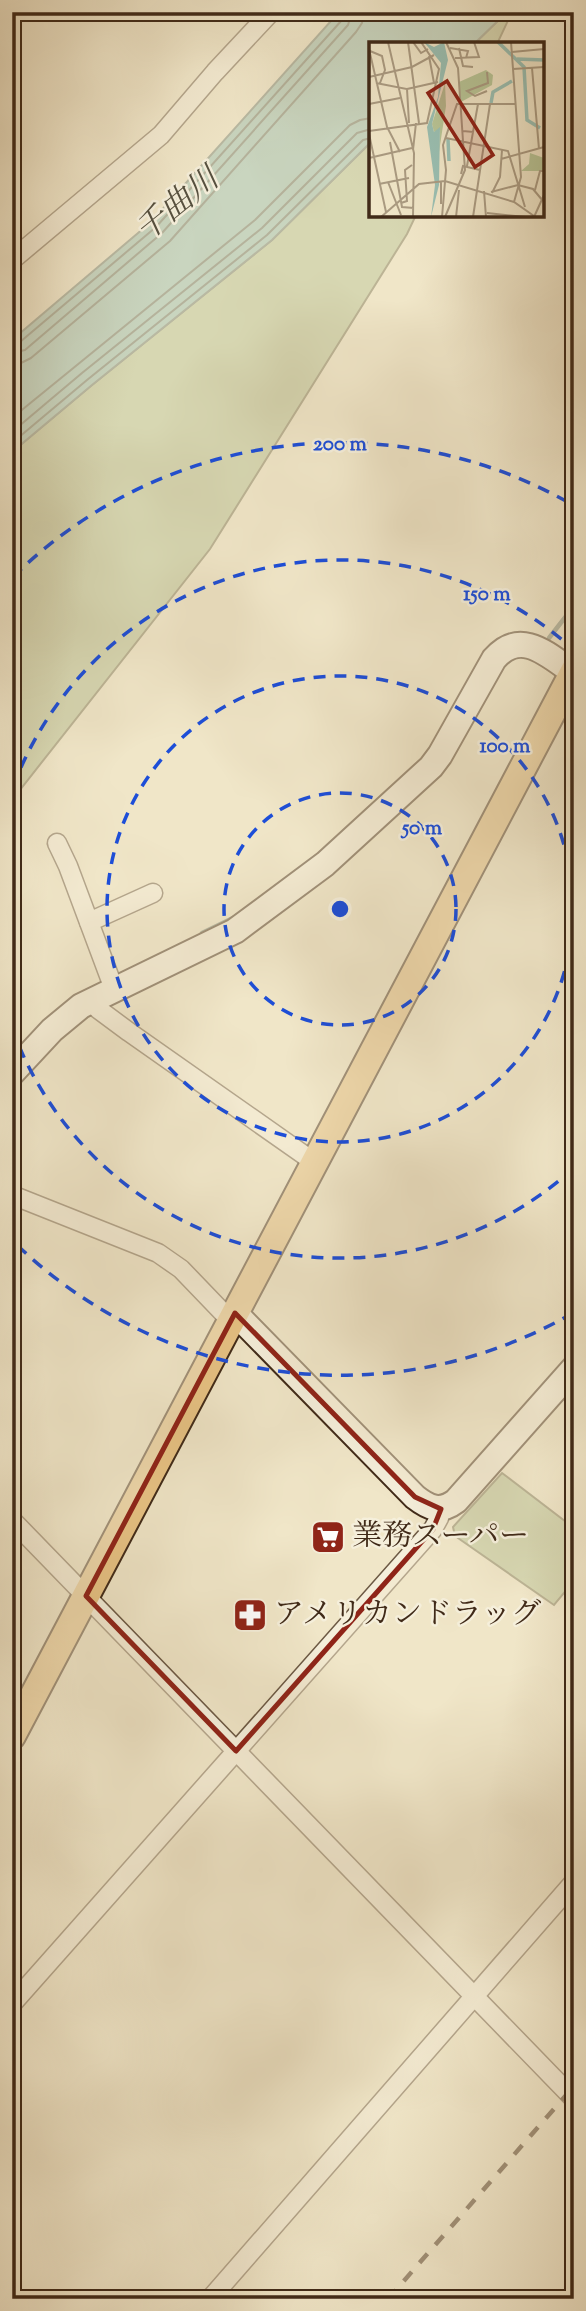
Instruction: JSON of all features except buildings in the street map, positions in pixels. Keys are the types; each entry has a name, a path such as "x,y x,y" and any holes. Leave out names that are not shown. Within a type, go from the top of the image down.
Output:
{"main road":[{"path":"12,1736 574,672"}],"street":[{"path":"12,260 161,135 271,12"},
{"path":"12,1073 52,1030 81,1006 235,931 325,864 440,755 494,659 504,647 524,644 574,672"},
{"path":"57,843 89,922 104,994 98,1009 314,1162"},
{"path":"89,922 153,893"},
{"path":"12,1195 158,1253 181,1269 424,1504 441,1509 456,1501 574,1368"},
{"path":"12,2004 433,1529 441,1509"},
{"path":"12,1520 574,2099"},
{"path":"210,2299 574,1882"}],"highlighted area":[{"path":"235,1313 415,1497 441,1509 433,1529 236,1751 86,1596"}],"green space":[{"path":"507,12 512,12 498,42 476,42"},
{"path":"369,144 369,217 415,217 210,549 12,800 12,452 272,240"},
{"path":"502,1473 574,1528 574,1581 554,1605 455,1536 453,1527"}],"water":[{"name":"千曲川","path":"339,12 507,12 476,42 369,42 369,144 272,240 12,452 12,340 151,222"}],"waterway":[{"path":"549,638 574,606"},
{"path":"202,933 235,917"},
{"path":"12,1541 16,1546 12,1571"}],"railway":[{"path":"388,2299 574,2086"}],"place":[{"name":"業務スーパー","path":"328,1537"},
{"name":"アメリカンドラッグ","path":"250,1615"}]}
